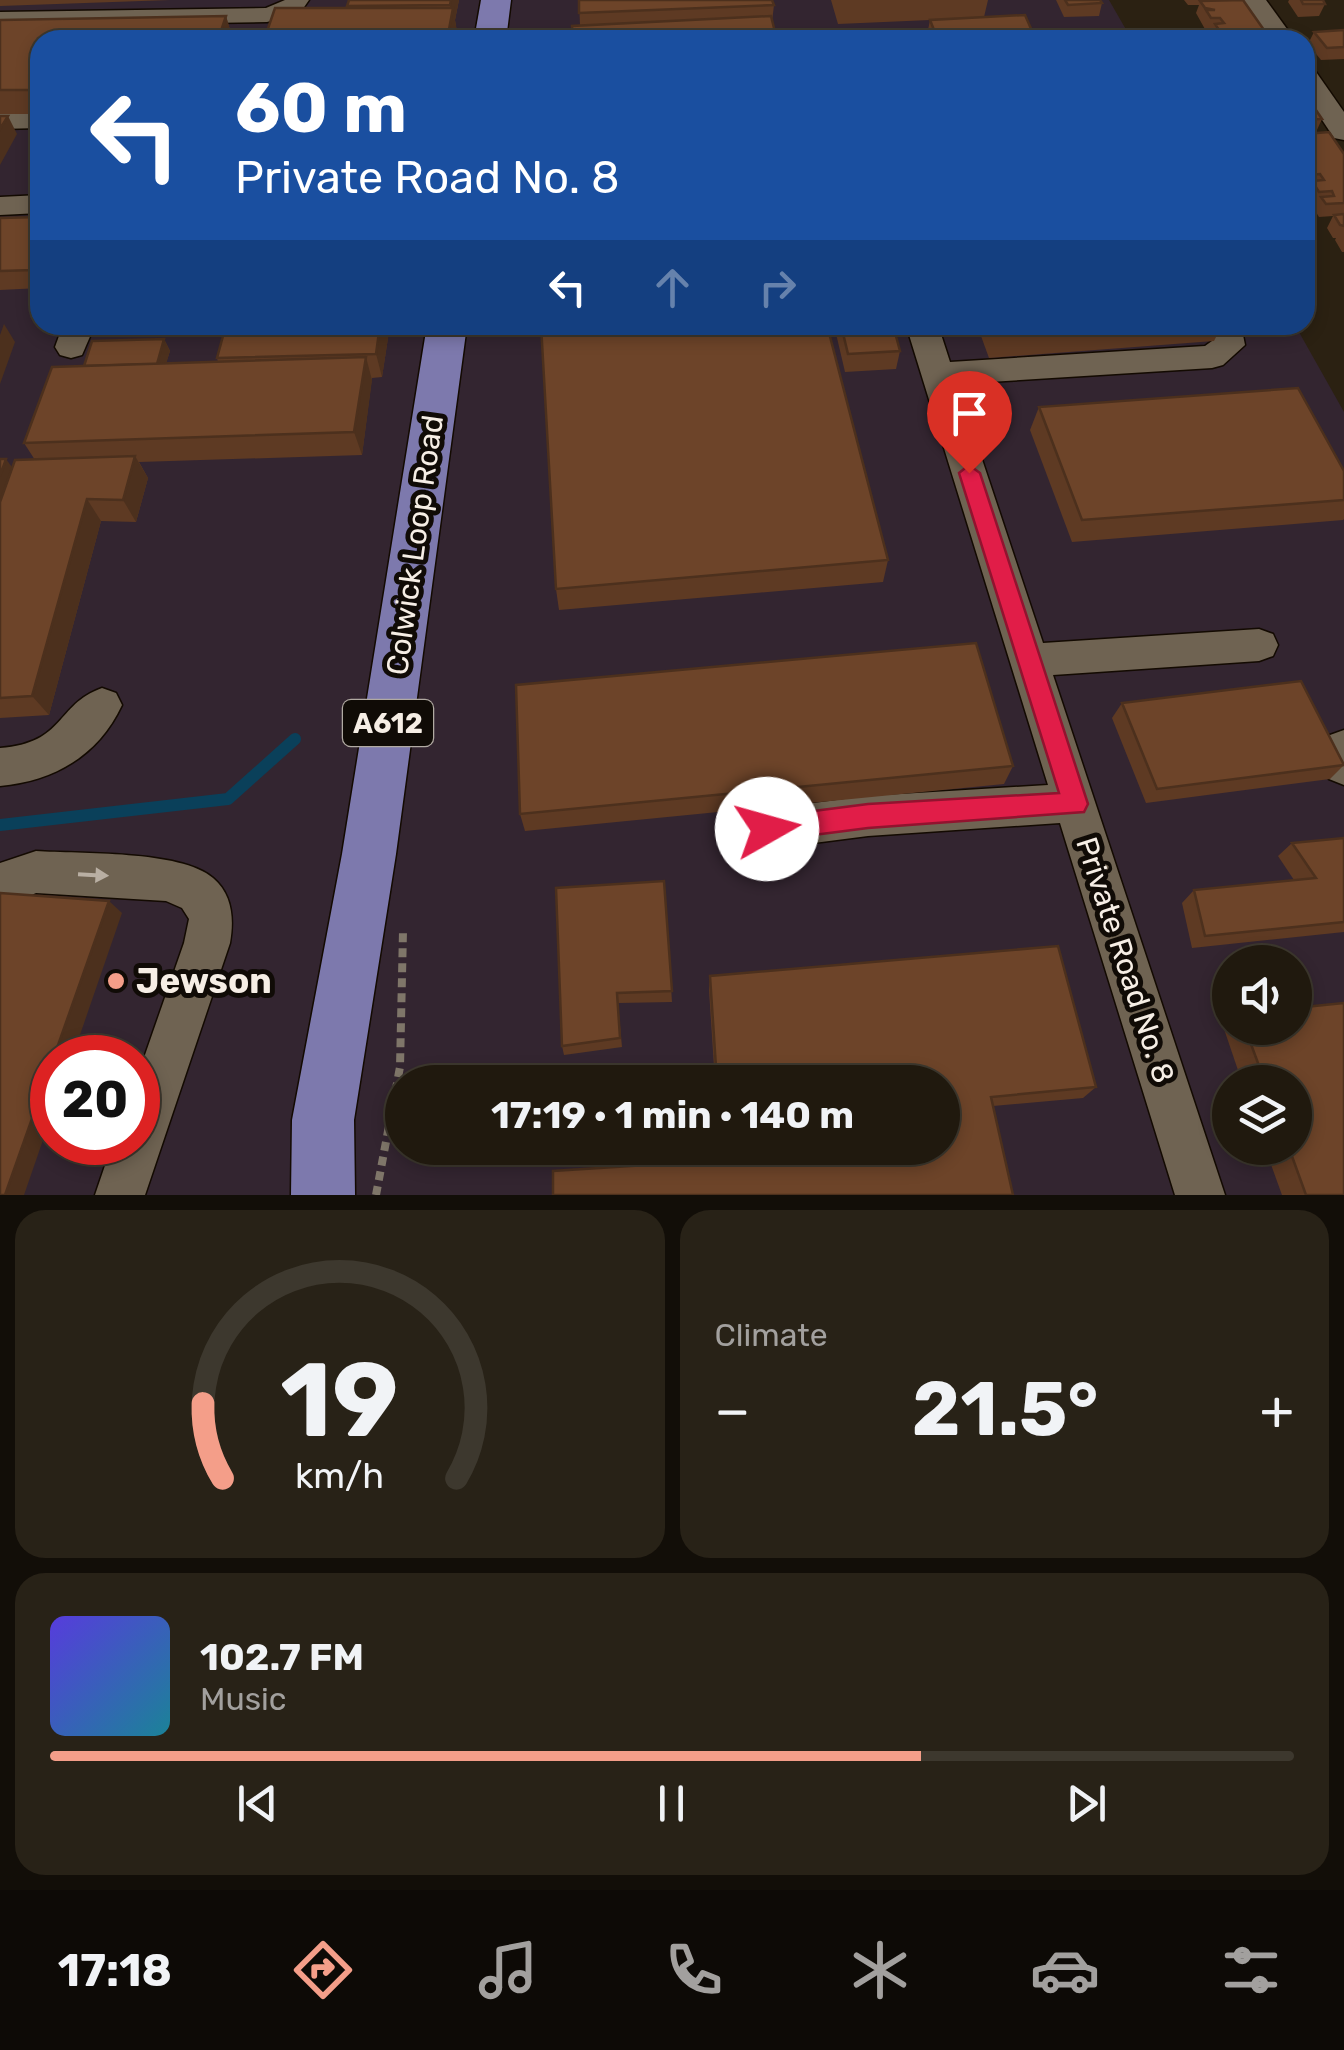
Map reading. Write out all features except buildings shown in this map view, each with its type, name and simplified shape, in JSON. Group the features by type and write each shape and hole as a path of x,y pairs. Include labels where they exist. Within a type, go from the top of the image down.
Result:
{"main road":[{"path":"492,30 496,0"},
{"name":"Colwick Loop Road","path":"323,1195 323,1120 369,854 446,335"},
{"name":"Colwick Loop Road","path":"293,1195 323,1120"}],"street":[{"path":"0,19 268,15 291,8 297,0"},
{"path":"1254,0 1275,30"},
{"path":"263,30 268,15"},
{"path":"1315,89 1344,132"},
{"path":"0,121 30,120"},
{"path":"0,206 30,204"},
{"name":"Private Road No. 8","path":"925,335 1200,1195"},
{"path":"938,374 1212,357 1230,344 1228,335"},
{"path":"1029,660 1259,645"},
{"path":"0,767 35,764 47,757 102,705"},
{"path":"1344,748 1339,755 1344,766"},
{"path":"767,829 868,816 1075,804"},
{"path":"0,888 18,876 36,872 168,880 198,893 212,916 207,944 120,1195"}],"shaded area":[{"path":"0,0 1109,0 1126,30 30,30 30,335 1301,335 1344,412 1344,1195 0,1195"}],"waterway":[{"path":"0,825 228,799 295,739"}],"place":[{"name":"Jewson","path":"116,981"}],"route":[{"path":"767,829 868,816 1075,804 969,473"}]}
